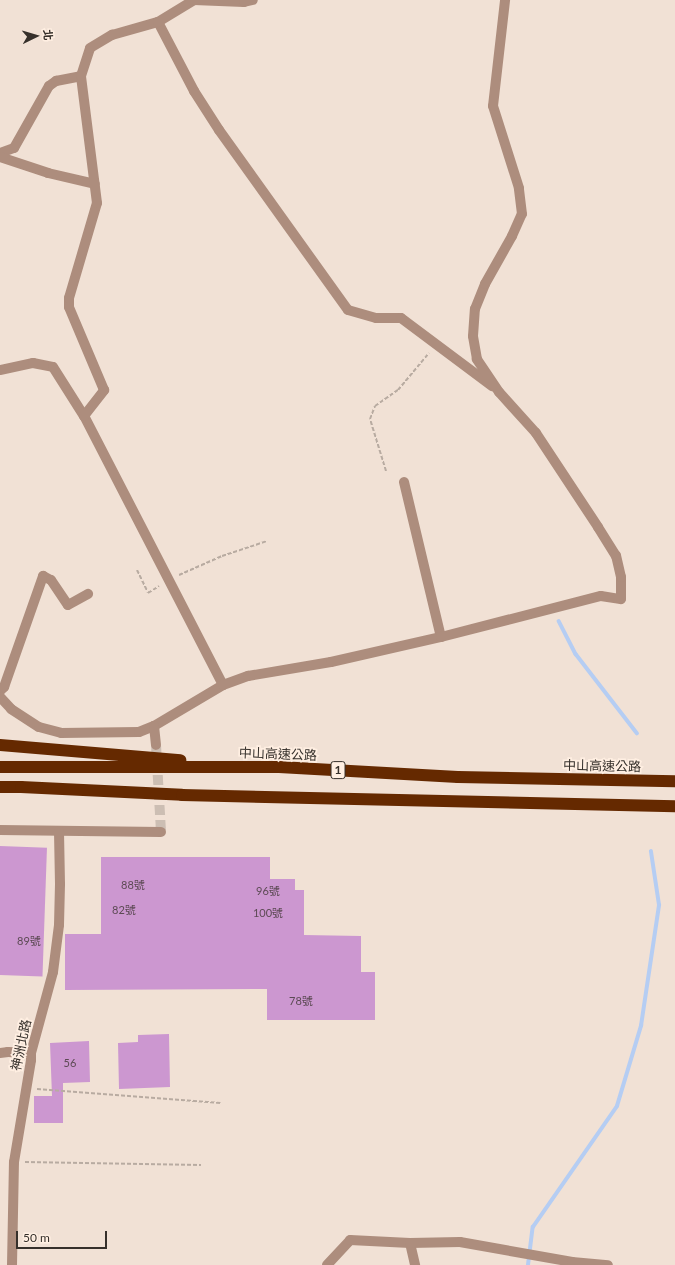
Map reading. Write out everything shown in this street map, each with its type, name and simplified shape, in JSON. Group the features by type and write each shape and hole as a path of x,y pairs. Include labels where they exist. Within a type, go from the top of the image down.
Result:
{"highway":[{"path":"0,745 279,767"},
{"name":"中山高速公路","path":"0,767 279,767 458,777 675,781"},
{"name":"1","path":"0,788 21,787 182,795 675,806"}],"street":[{"path":"84,416 104,390 69,307 68,298 97,203 81,76 90,48 112,36 158,22 194,0 244,2 253,0"},
{"path":"0,697 11,709 39,727 61,733 139,732 154,726 223,685 248,676 318,664 441,637 601,596 621,599 621,577 616,556 536,433 499,392 477,360 473,336 474,309 485,284 512,236 522,214 519,188 493,106 505,0"},
{"path":"158,22 194,91 219,130 348,310 376,318 401,318 499,392"},
{"path":"0,153 14,148 49,86 56,81 81,76"},
{"path":"0,157 48,173 95,184"},
{"path":"0,370 33,363 53,367 84,416 223,685"},
{"path":"404,482 441,637"},
{"path":"0,691 4,687 43,576 51,580 68,605 88,594"},
{"path":"154,726 156,745"},
{"path":"0,830 161,832"},
{"name":"神洲北路","path":"12,1265 14,1162 31,1053 53,972 58,933 60,884 59,831"},
{"path":"0,1053 31,1053"},
{"path":"327,1265 350,1240 410,1243 460,1242 572,1262 608,1265"},
{"path":"410,1243 415,1265"}],"path":[{"path":"386,471 370,419 375,406 398,390 436,345"},
{"path":"137,570 148,593 168,580 222,556 267,541"},
{"path":"25,1089 220,1103"},
{"path":"14,1162 201,1165"}],"building":[{"path":"0,846 47,848 42,977 0,975"},
{"path":"101,857 270,857 270,879 295,879 295,890 304,890 304,935 361,936 361,972 375,972 375,1020 267,1020 267,989 65,990 65,934 101,934"},
{"path":"169,1034 170,1087 119,1089 118,1043 138,1042 138,1035"},
{"path":"89,1041 90,1082 63,1083 63,1123 34,1123 34,1096 52,1096 50,1043"}],"waterway":[{"path":"559,621 576,654 637,733"},
{"path":"528,1265 533,1227 617,1106 641,1026 659,905 651,852"}],"tunnel":[{"path":"156,745 161,832"}]}
